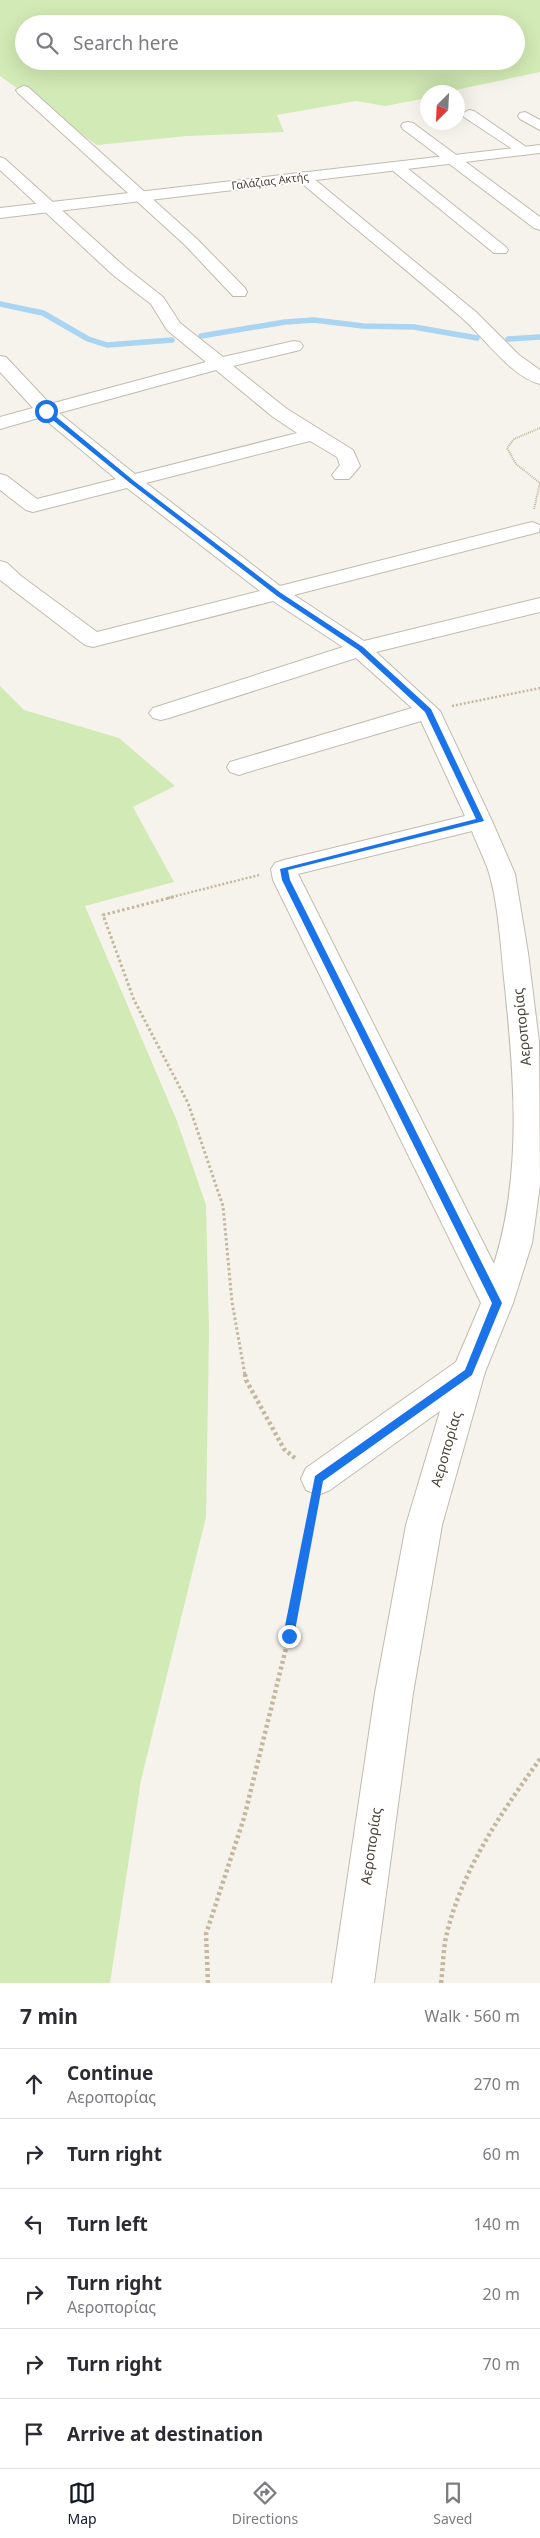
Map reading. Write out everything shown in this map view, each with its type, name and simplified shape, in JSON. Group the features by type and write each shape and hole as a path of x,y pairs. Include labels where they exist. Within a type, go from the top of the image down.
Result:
{"street":[{"path":"23,90 191,242 239,292"},
{"path":"469,114 533,150"},
{"path":"525,116 540,126"},
{"path":"408,126 452,161 540,224"},
{"name":"Γαλάζιας Ακτής","path":"0,213 533,150"},
{"path":"0,162 119,272 157,301 173,326 217,364 280,413 312,435 346,454 350,466 342,475"},
{"path":"397,167 500,250"},
{"path":"303,177 470,316 514,359 540,379"},
{"path":"0,423 217,364 294,346"},
{"name":"Αεροπορίας","path":"0,361 46,411 132,482 279,595 360,649 428,711 480,821 502,874 515,953 525,1042 530,1119 524,1195 516,1243 497,1303 468,1372 424,1525 392,1702 353,1983"},
{"path":"0,480 33,506 312,435"},
{"path":"0,568 13,581 93,640 279,595 532,528"},
{"path":"160,713 360,649 540,605"},
{"path":"240,767 428,711"},
{"path":"480,821 284,869 286,880 497,1303"},
{"path":"318,1479 468,1372"}],"path":[{"path":"540,428 514,439 507,448 510,460 540,483"},
{"path":"428,711 540,688"},
{"path":"208,1983 206,1934 247,1808 289,1636 318,1479 284,1449 246,1380 232,1302 223,1206 188,1104 134,1000 103,915 284,869"},
{"path":"441,1983 447,1934 469,1872 505,1807 540,1759"}],"green space":[{"path":"0,0 540,0 540,72 465,88 465,85 420,85 420,99 385,106 356,101 277,115 284,132 187,136 97,145 0,76"},
{"path":"0,686 24,710 119,738 175,786 133,807 174,882 85,906 177,1121 206,1205 209,1331 206,1517 141,1780 110,1983 0,1983"}],"waterway":[{"path":"0,304 43,313 88,339 107,345 172,340"},
{"path":"201,336 285,322 314,320 363,326 414,327 477,338"},
{"path":"508,339 540,337"}],"route":[{"path":"46,411 132,482 204,535 279,595 360,649 428,711 480,821 284,869 286,880 497,1303 468,1372 318,1479 289,1636"}]}
